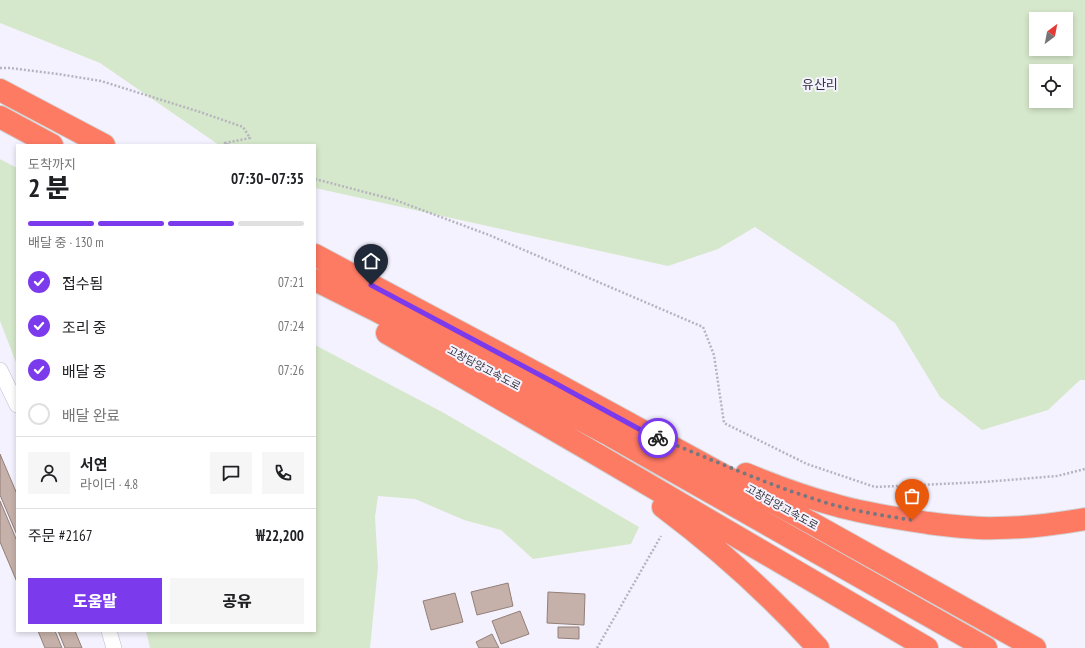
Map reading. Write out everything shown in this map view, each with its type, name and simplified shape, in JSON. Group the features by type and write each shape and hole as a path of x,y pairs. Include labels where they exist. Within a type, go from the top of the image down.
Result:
{"highway":[{"path":"0,90 100,143"},
{"path":"0,117 50,144"},
{"name":"고창담양고속도로","path":"316,256 553,382 822,529 1035,648"},
{"name":"고창담양고속도로","path":"316,280 379,312 606,433 986,648"},
{"path":"316,293 584,447 926,648"},
{"path":"650,435 801,495 836,506 873,514 948,525 997,528 1026,527 1085,519"},
{"path":"584,447 697,533 749,578 800,628 818,648"}],"street":[{"path":"0,370 16,403"},
{"path":"109,632 114,648"}],"path":[{"path":"0,68 52,73 101,81 243,127 250,138 225,143 227,144"},
{"path":"316,179 395,200 467,227 703,327 714,355 724,423 807,464 876,487 984,482 1057,476 1085,469"},
{"path":"597,648 661,536"}],"green space":[{"path":"0,0 1085,0 1085,380 1080,380 1048,410 982,430 940,397 895,323 755,227 718,249 668,266 316,188 316,144 218,144 100,63 0,23"},
{"path":"0,159 16,167 16,362 0,321"},
{"path":"316,346 444,413 639,527 631,544 533,559 501,530 464,520 415,499 378,496 375,517 378,567 370,648 150,648 146,632 316,632"}],"building":[{"path":"0,454 16,492 16,533 0,495"},
{"path":"0,501 16,539 16,580 0,542"},
{"path":"508,583 513,606 477,615 471,592"},
{"path":"548,592 585,594 584,625 547,623"},
{"path":"455,593 463,622 431,630 423,601"},
{"path":"520,611 529,634 501,644 492,621"},
{"path":"558,627 579,627 579,639 558,638"},
{"path":"38,632 55,632 62,648 45,648"},
{"path":"58,632 75,632 82,648 65,648"},
{"path":"492,634 499,648 479,648 476,642"}],"way so far":[{"path":"658,438 801,495 836,506 912,520"}],"district":[{"name":"유산리","path":"820,84"}],"route":[{"path":"371,285 658,438"}]}
